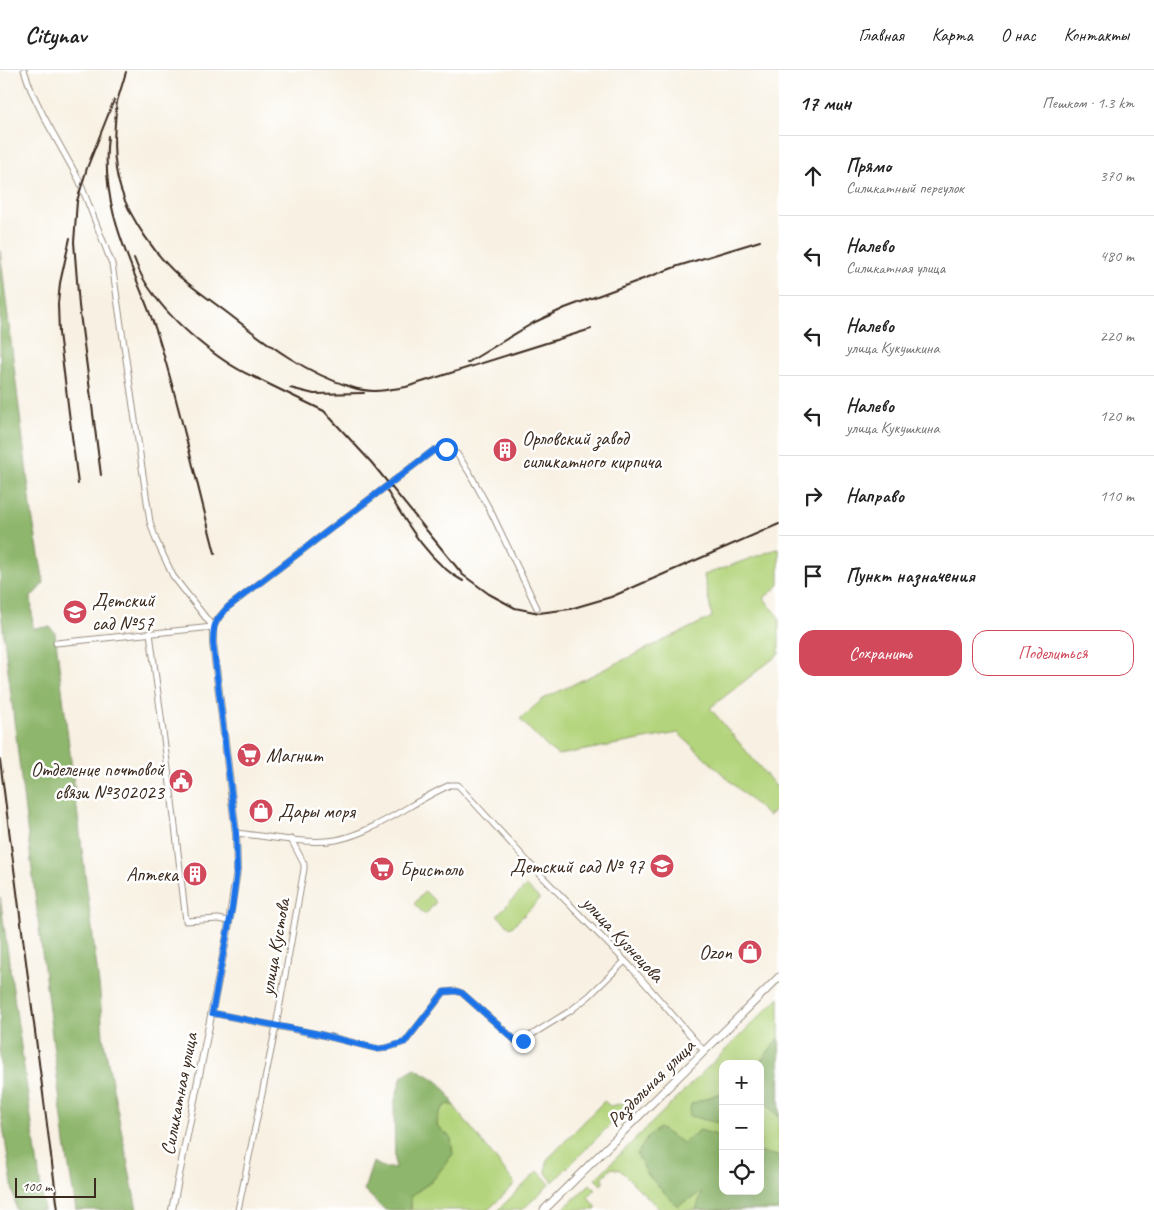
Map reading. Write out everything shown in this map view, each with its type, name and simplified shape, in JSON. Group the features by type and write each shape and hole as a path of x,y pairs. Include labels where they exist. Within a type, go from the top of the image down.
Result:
{"main road":[{"name":"Раздольная улица","path":"544,1210 779,977"}],"street":[{"path":"24,70 44,118 79,180 112,264 148,513 153,531 173,576 213,627"},
{"path":"213,627 228,607 434,450 446,449 457,454 492,514 537,608"},
{"path":"56,643 213,627"},
{"name":"Силикатная улица","path":"172,1210 212,1013 237,870 236,833 224,746 213,627"},
{"path":"150,633 172,792 186,921 218,919 229,921"},
{"name":"улица Кузнецова","path":"291,839 319,841 353,836 447,786 455,784 461,787 530,864 625,961 704,1052"},
{"path":"236,833 291,839"},
{"name":"улица Кустова","path":"238,1210 276,1026 304,869 304,864 291,839"},
{"path":"212,1013 378,1049 405,1042 444,992 456,991 462,993 516,1041 523,1041 570,1011 589,996 625,961"}],"green space":[{"path":"0,251 32,515 44,583 31,597 33,628 50,627 55,633 100,993 103,1037 137,1210 76,1210 65,1143 0,604"},
{"path":"779,548 779,585 764,598 779,618 779,654 710,708 779,790 779,807 768,816 678,733 558,755 546,746 520,719 543,699 712,617 704,575"},
{"path":"526,886 540,899 511,928 497,915"},
{"path":"425,891 436,902 425,915 414,904"},
{"path":"0,897 44,1210 16,1210 0,1107"},
{"path":"779,997 779,1210 660,1210 620,1170 612,1168 602,1178 604,1181 601,1185 595,1179"},
{"path":"779,1038 779,1117 764,1101 764,1060 761,1060"},
{"path":"415,1068 439,1083 451,1099 454,1106 448,1104 443,1108 438,1116 437,1126 451,1138 453,1154 433,1180 411,1196 411,1210 385,1210 364,1190 373,1162 385,1168 395,1168 394,1103 402,1076"},
{"path":"719,1094 719,1123 689,1116 691,1104"},
{"path":"604,1101 610,1106 634,1101 553,1182 546,1173 547,1160"},
{"path":"448,1104 454,1106 515,1184 488,1210 411,1210 411,1196 433,1180 451,1138 437,1126 440,1113"},
{"path":"659,1128 683,1143 700,1130 719,1136 719,1195 764,1195 764,1153 779,1156 779,1210 696,1210 702,1192 677,1206 647,1174 637,1154 648,1137"},
{"path":"538,1171 550,1184 522,1210 498,1210"},
{"path":"590,1184 595,1189 588,1197 597,1208 595,1210 562,1210"}],"railway":[{"path":"116,105 126,72"},
{"path":"101,475 79,306 74,242 77,201 87,168 114,100"},
{"path":"117,100 114,145 118,179 125,201 145,237 162,259 180,277 261,339 289,358 319,374 358,389 379,391 406,387 591,329"},
{"path":"108,136 107,164 109,190 114,215 121,239 158,336 181,417 215,553"},
{"path":"70,238 60,283 58,304 59,333 78,484"},
{"path":"467,363 533,323 565,308 678,266 760,241"},
{"path":"134,258 149,288 161,304 186,330 215,354 245,373 259,379"},
{"path":"252,376 324,411 371,462 463,575 489,594 515,608 539,613 570,609 611,597 779,524"},
{"path":"290,388 314,394 364,393"},
{"path":"387,491 429,553 451,574 463,581"},
{"path":"0,760 58,1210"}],"place":[{"name":"Орловский завод силикатного кирпича","path":"505,450"},
{"name":"Детский сад №57","path":"75,612"},
{"name":"Магнит","path":"249,755"},
{"name":"Отделение почтовой связи №302023","path":"181,781"},
{"name":"Дары моря","path":"261,811"},
{"name":"Детский сад № 97","path":"662,866"},
{"name":"Бристоль","path":"382,869"},
{"name":"Аптека","path":"195,874"},
{"name":"Ozon","path":"750,952"}],"route":[{"path":"446,449 434,450 228,607 213,627 224,746 236,833 237,870 232,908 212,1013 314,1033 378,1049 396,1046 405,1042 444,992 456,991 462,993 516,1041 523,1041"}]}
